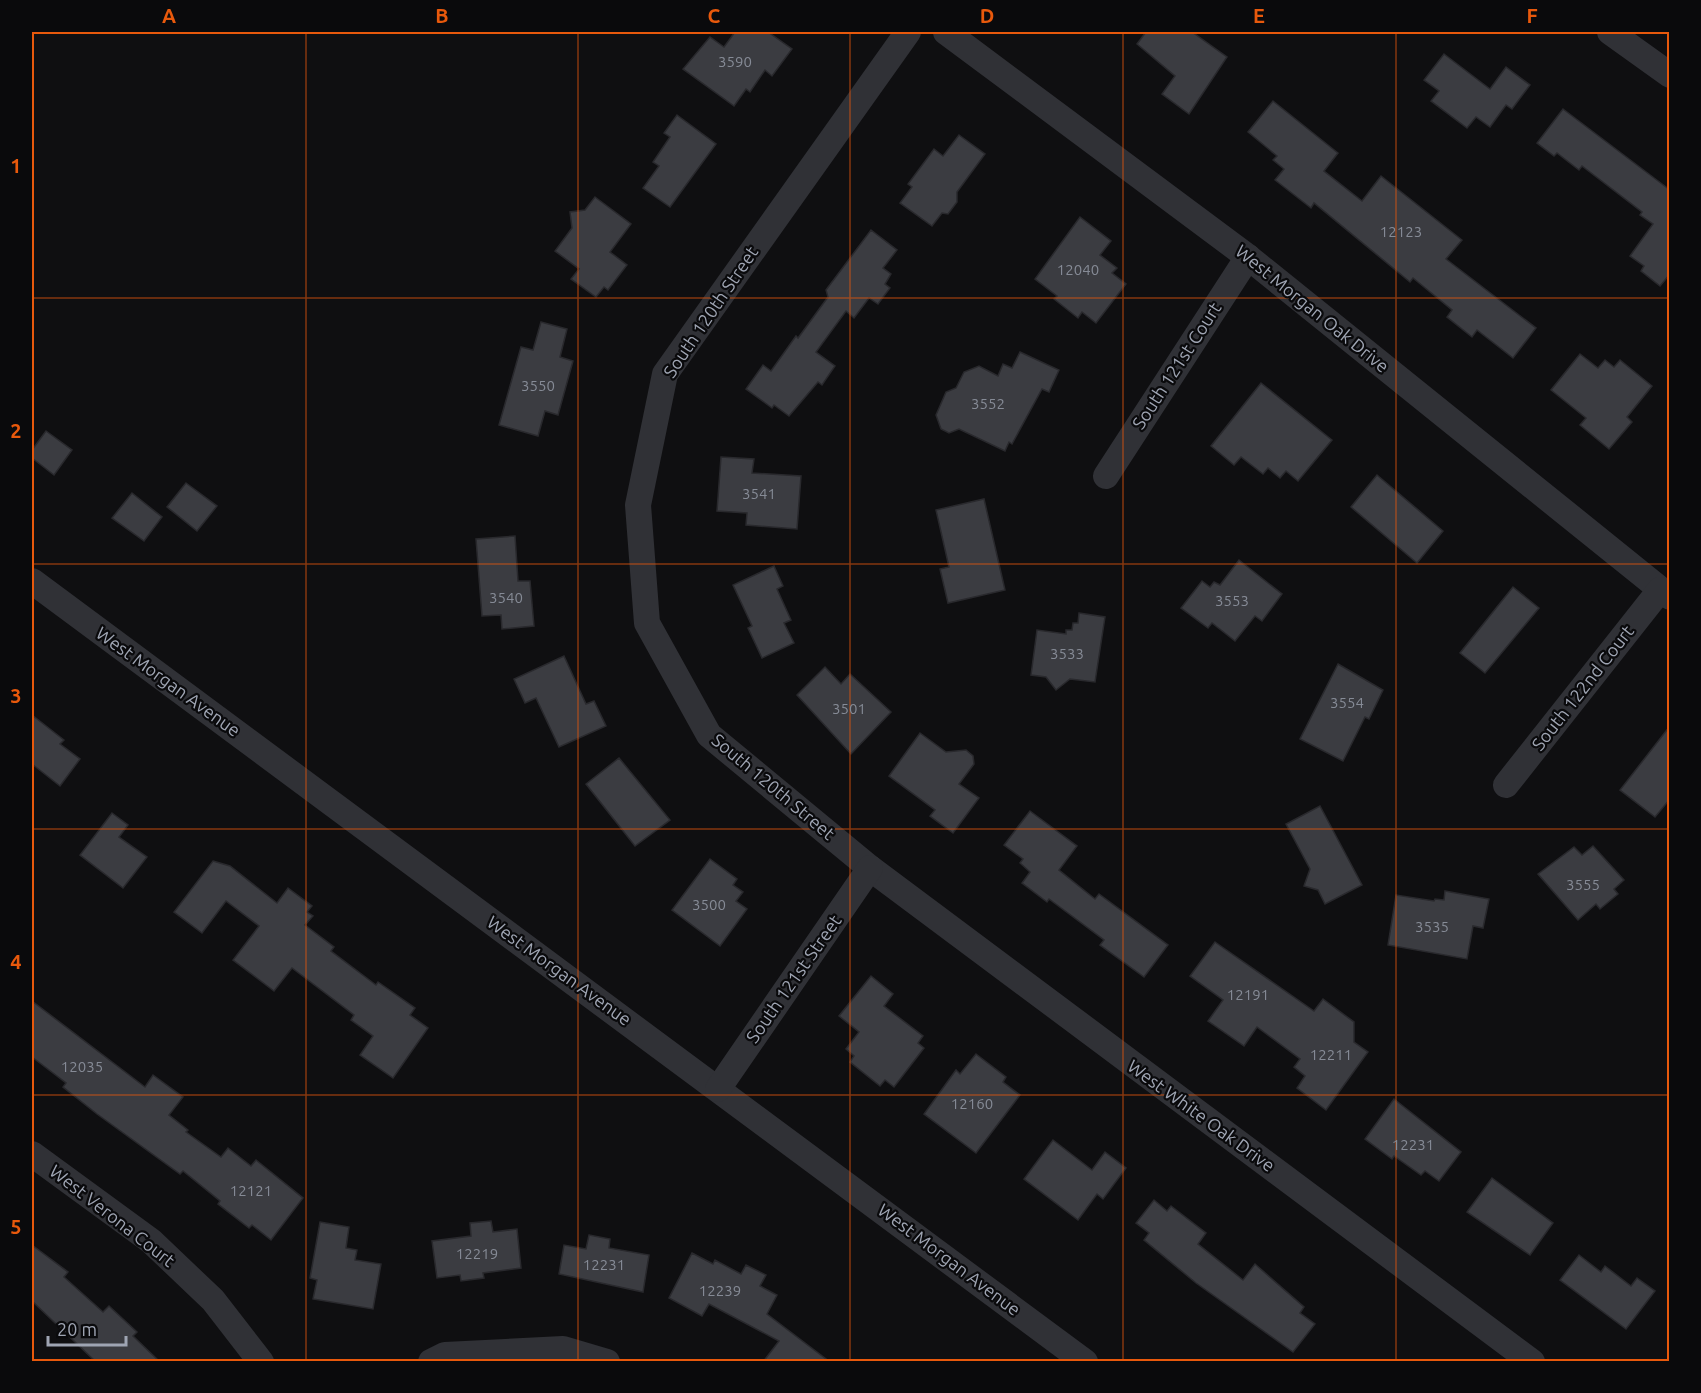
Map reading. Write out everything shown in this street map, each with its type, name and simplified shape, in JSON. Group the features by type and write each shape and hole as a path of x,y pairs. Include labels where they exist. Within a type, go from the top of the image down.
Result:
{"street":[{"name":"South 120th Street","path":"870,868 709,735 647,623 638,505 664,374 908,32"},
{"name":"West Morgan Oak Drive","path":"946,32 1248,256 1665,594"},
{"path":"1610,32 1670,75"},
{"name":"South 121st Court","path":"1106,476 1248,256"},
{"name":"West Morgan Avenue","path":"32,581 1085,1362"},
{"name":"South 122nd Court","path":"1506,785 1665,594"},
{"name":"South 121st Street","path":"718,1089 870,868"},
{"name":"West White Oak Drive","path":"870,868 1532,1362"},
{"name":"West Verona Court","path":"32,1154 151,1241 213,1300 261,1362"},
{"path":"431,1362 445,1355 563,1349 607,1362"}],"building":[{"path":"735,32 768,32 792,49 772,76 765,70 750,92 746,89 734,106 683,69 710,37 724,47"},
{"path":"1146,32 1192,32 1227,57 1189,114 1162,94 1175,76 1137,44"},
{"path":"1444,54 1490,89 1506,67 1530,85 1512,109 1506,105 1490,127 1476,117 1467,128 1431,101 1439,91 1424,80"},
{"path":"1273,101 1338,153 1324,171 1362,201 1381,176 1462,240 1446,259 1536,328 1513,358 1477,330 1472,337 1447,317 1452,310 1413,278 1410,282 1314,203 1311,208 1275,180 1284,169 1273,160 1277,156 1248,132"},
{"path":"1563,109 1670,190 1670,274 1660,286 1641,271 1644,266 1630,256 1653,224 1640,215 1642,212 1582,166 1579,170 1557,153 1554,156 1537,143"},
{"path":"677,115 716,144 670,207 643,188 659,166 653,162 670,137 664,133"},
{"path":"959,135 985,154 957,192 957,202 948,214 942,213 932,226 900,203 912,187 908,184 934,149 943,156"},
{"path":"595,197 631,224 610,252 627,265 608,290 604,287 596,297 571,279 579,269 555,251 572,228 570,212 585,210"},
{"path":"1080,217 1111,241 1100,255 1117,268 1112,273 1126,284 1096,323 1082,312 1078,318 1054,299 1057,296 1035,279"},
{"path":"871,230 897,250 883,268 891,274 885,284 890,288 878,304 869,298 854,318 846,311 816,352 835,366 822,385 818,382 789,416 774,405 772,408 746,389 763,365 771,371 796,336 798,338 828,297 826,290"},
{"path":"541,322 567,329 560,357 573,361 558,415 545,411 538,436 499,425 521,347 533,350"},
{"path":"1020,352 1059,370 1049,392 1042,389 1012,444 1009,442 1005,451 959,429 949,433 941,429 936,415 946,392 956,388 964,372 979,366 998,376 1003,364 1012,368"},
{"path":"1580,354 1598,368 1605,360 1614,367 1620,360 1652,386 1627,417 1632,422 1609,449 1580,425 1586,418 1551,390"},
{"path":"1261,383 1332,440 1298,481 1286,471 1280,478 1268,468 1263,474 1241,457 1234,465 1211,446"},
{"path":"46,431 72,450 54,475 32,458 32,450"},
{"path":"721,457 754,459 752,473 801,476 797,529 746,525 747,513 717,511"},
{"path":"1377,475 1443,531 1417,563 1351,507"},
{"path":"186,483 217,506 197,531 167,507"},
{"path":"132,493 162,517 144,541 112,518"},
{"path":"984,499 1005,590 948,603 940,569 949,567 936,510"},
{"path":"515,536 518,581 530,581 534,626 502,629 501,615 482,616 476,539"},
{"path":"1239,560 1282,594 1262,621 1255,616 1235,641 1212,623 1208,628 1181,608 1202,581 1210,587 1214,582 1220,585"},
{"path":"774,566 783,586 777,589 791,620 784,623 794,643 762,658 748,628 752,626 733,585"},
{"path":"1513,587 1539,608 1485,673 1460,653"},
{"path":"1079,613 1105,617 1095,682 1070,679 1056,690 1046,677 1031,675 1037,630 1066,634 1066,630 1072,630 1073,623 1078,623"},
{"path":"564,656 586,704 594,701 606,726 559,747 536,698 525,703 514,679"},
{"path":"1338,664 1383,690 1369,719 1365,717 1343,761 1300,739"},
{"path":"825,667 841,684 850,674 891,712 851,754 797,695"},
{"path":"32,715 64,740 60,744 80,759 60,786 32,764"},
{"path":"1670,726 1670,799 1655,817 1620,790"},
{"path":"920,733 946,752 966,750 973,756 974,764 959,784 979,798 953,833 930,816 935,810 889,776"},
{"path":"619,758 670,820 635,846 586,784"},
{"path":"1320,806 1362,885 1325,904 1318,890 1304,886 1310,869 1286,824"},
{"path":"1030,811 1077,846 1059,870 1095,899 1099,894 1168,945 1144,977 1100,945 1104,940 1049,899 1047,902 1022,883 1030,872 1020,863 1023,859 1004,845"},
{"path":"112,813 128,825 119,837 147,857 123,888 80,855"},
{"path":"1593,846 1624,880 1614,889 1618,894 1600,909 1596,904 1578,920 1538,874 1574,847 1582,855"},
{"path":"710,859 737,879 733,885 743,892 736,901 747,909 720,946 672,910"},
{"path":"213,861 230,866 277,903 288,888 312,906 307,912 313,916 305,925 334,947 331,951 376,985 378,982 415,1008 410,1015 428,1028 393,1078 360,1055 373,1036 351,1020 354,1015 292,968 274,991 233,960 259,926 226,901 202,933 174,912"},
{"path":"1445,891 1489,899 1483,928 1473,926 1467,959 1388,945 1396,895 1434,901 1435,899 1444,900"},
{"path":"1215,942 1314,1011 1323,999 1354,1022 1354,1042 1368,1052 1326,1110 1297,1088 1305,1076 1294,1067 1300,1059 1257,1027 1244,1046 1208,1021 1223,1000 1190,976"},
{"path":"871,976 893,994 884,1006 923,1036 918,1043 924,1048 894,1087 885,1080 880,1086 850,1062 854,1056 846,1049 859,1032 839,1016"},
{"path":"32,1001 145,1087 153,1075 183,1097 169,1115 188,1130 186,1132 221,1157 228,1148 251,1166 256,1160 303,1198 271,1240 252,1225 249,1228 218,1204 220,1201 183,1171 180,1174 97,1114 63,1087 66,1083 32,1057"},
{"path":"976,1054 1006,1077 1003,1082 1020,1095 976,1153 924,1114 956,1070 960,1074"},
{"path":"1394,1099 1461,1152 1439,1181 1425,1171 1421,1175 1394,1156 1392,1159 1365,1139"},
{"path":"1053,1140 1092,1170 1105,1152 1126,1168 1103,1199 1097,1194 1078,1220 1024,1179"},
{"path":"1492,1178 1553,1223 1530,1255 1467,1212"},
{"path":"1154,1200 1167,1211 1171,1206 1206,1233 1198,1244 1243,1280 1255,1264 1304,1307 1300,1313 1315,1324 1293,1352 1196,1283 1144,1240 1149,1233 1136,1223"},
{"path":"491,1221 493,1232 517,1229 521,1268 483,1273 484,1278 461,1281 460,1275 437,1278 432,1241 471,1236 470,1223"},
{"path":"320,1222 349,1227 346,1248 357,1250 355,1260 381,1264 373,1309 313,1299 317,1280 310,1278"},
{"path":"589,1235 610,1239 609,1248 649,1255 643,1292 559,1274 564,1245 586,1249"},
{"path":"32,1245 68,1272 64,1277 103,1312 109,1306 137,1332 133,1336 160,1362 96,1362 32,1301"},
{"path":"692,1253 713,1264 715,1260 741,1274 746,1265 766,1275 760,1286 777,1295 767,1314 830,1362 763,1362 779,1341 709,1304 702,1316 669,1298"},
{"path":"1579,1255 1601,1272 1605,1266 1631,1286 1637,1278 1655,1291 1626,1329 1560,1280"}]}
